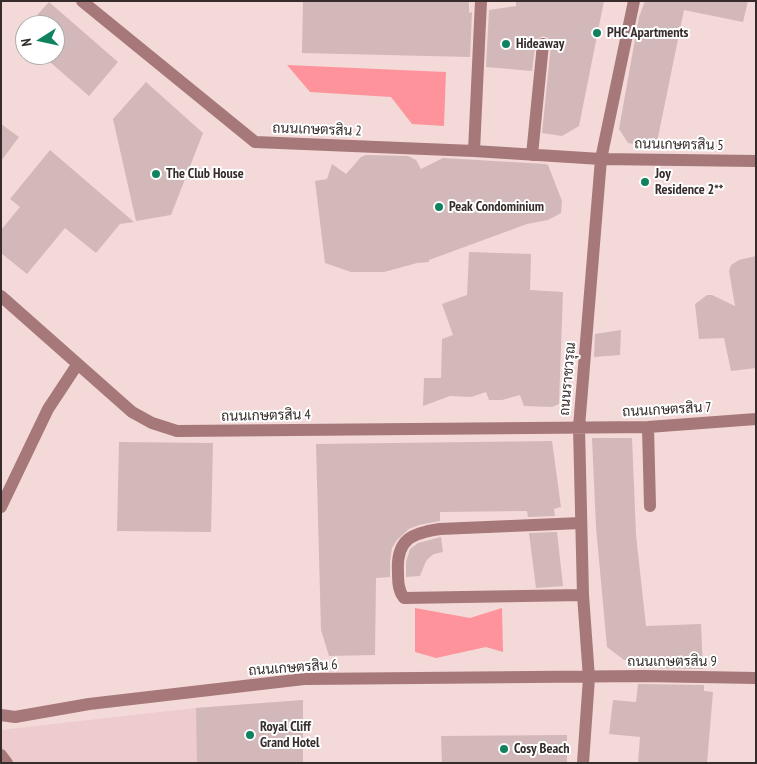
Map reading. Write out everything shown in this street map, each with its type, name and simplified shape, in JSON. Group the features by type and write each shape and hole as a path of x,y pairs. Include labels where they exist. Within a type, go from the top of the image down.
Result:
{"street":[{"name":"ถนนเกษตรสิน 2","path":"82,1 254,142 474,151 601,159"},
{"path":"474,151 480,1"},
{"name":"ถนนราชวรุณ","path":"583,763 589,678 583,595 580,428 601,159 634,1"},
{"path":"532,155 543,44"},
{"name":"ถนนเกษตรสิน 5","path":"601,159 756,161"},
{"name":"ถนนเกษตรสิน 4","path":"1,296 132,412 152,423 177,432 580,428"},
{"path":"1,507 48,409 77,365"},
{"name":"ถนนเกษตรสิน 7","path":"580,428 648,427 756,419"},
{"path":"648,427 650,506"},
{"path":"581,523 440,528 421,532 411,537 402,546 397,559 398,584 404,598 583,595"},
{"name":"ถนนเกษตรสิน 9","path":"589,678 644,676 756,678"},
{"name":"ถนนเกษตรสิน 6","path":"1,715 16,717 89,704 304,679 589,678"}],"shaded area":[{"path":"287,65 446,72 444,126 412,124 391,97 310,92"},
{"path":"415,608 470,618 502,608 503,652 486,647 436,658 415,652"},
{"path":"303,700 303,763 1,763 1,730 195,708"}],"building":[{"path":"303,1 469,1 469,13 472,12 470,57 302,53"},
{"path":"516,1 604,1 579,126 562,136 542,133 551,45 548,38 543,36 536,40 532,71 486,67 489,10 516,6"},
{"path":"645,1 748,1 743,22 684,10 656,147 628,143 619,129 639,17"},
{"path":"49,2 64,15 37,15"},
{"path":"65,16 118,62 89,96 53,65 65,65"},
{"name":"The Club House","path":"146,82 203,133 171,215 136,221 113,119"},
{"path":"1,124 19,137 1,161"},
{"path":"50,150 134,222 120,224 96,253 65,228 27,274 1,253 1,230 20,207 10,199"},
{"name":"Peak Condominium","path":"366,155 408,156 416,160 421,169 443,158 545,164 548,165 562,201 561,213 548,220 527,224 429,260 429,262 417,263 384,272 351,272 325,263 315,181 327,179 332,164 346,174 361,157"},
{"path":"469,252 531,254 530,290 563,292 559,404 552,407 524,406 520,395 502,400 489,400 486,392 471,397 450,396 423,406 424,378 441,378 442,339 453,335 442,304 467,295"},
{"path":"756,256 756,368 731,371 724,338 699,339 695,304 707,295 712,295 735,306 729,271 731,265 739,260"},
{"path":"621,330 620,355 594,357 595,334"},
{"path":"592,438 632,438 636,535 646,626 701,624 703,669 640,668 641,658 624,660 607,647 596,527"},
{"path":"552,441 561,507 554,509 555,516 528,517 527,511 440,512 440,521 409,529 397,540 392,548 390,577 376,578 375,655 329,656 321,630 316,444"},
{"path":"119,442 213,443 211,532 117,531"},
{"path":"557,532 563,586 536,588 529,533"},
{"path":"441,537 443,552 434,554 426,561 420,576 406,577 406,562 410,549 418,543"},
{"path":"638,684 704,685 704,691 713,692 707,763 638,763 640,737 609,734 613,700 636,702"},
{"name":"Royal Cliff Grand Hotel","path":"303,700 303,763 197,763 196,708"},
{"name":"Cosy Beach","path":"567,735 567,763 442,763 441,736"}],"place":[{"name":"PHC Apartments","path":"597,33"},
{"name":"Hideaway","path":"506,44"},
{"name":"The Club House","path":"156,174"},
{"name":"Joy Residence 2**","path":"645,182"},
{"name":"Peak Condominium","path":"439,207"},
{"name":"Royal Cliff Grand Hotel","path":"250,735"},
{"name":"Cosy Beach","path":"504,749"}]}
